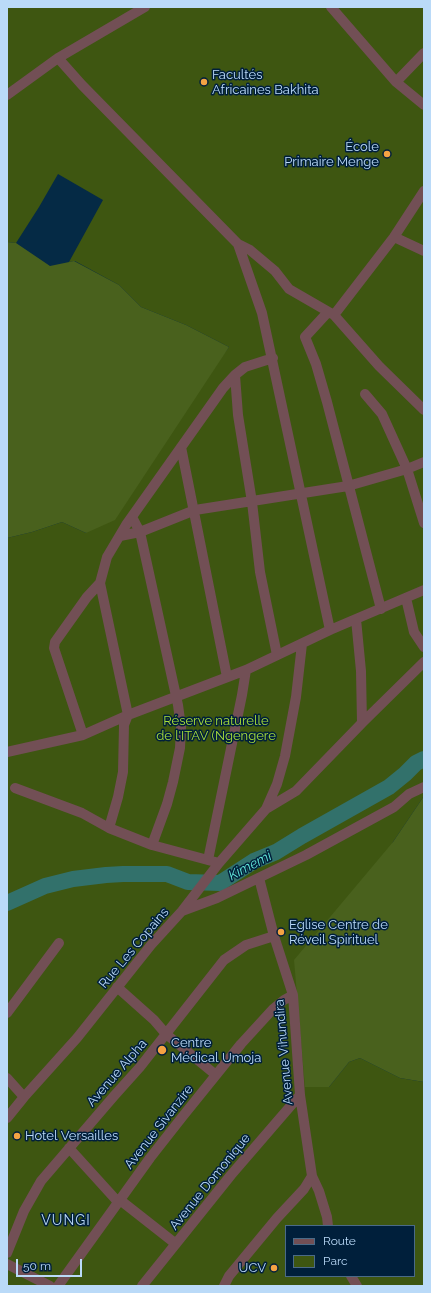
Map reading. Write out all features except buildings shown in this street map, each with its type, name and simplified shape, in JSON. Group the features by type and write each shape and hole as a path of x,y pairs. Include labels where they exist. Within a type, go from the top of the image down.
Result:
{"street":[{"path":"7,95 58,58 145,7"},
{"path":"331,7 396,82 424,105"},
{"path":"396,82 424,53"},
{"path":"58,58 88,91 238,244 250,250 275,271 289,289 331,314 379,366 424,410"},
{"path":"381,609 320,376 305,337 331,314 394,237 424,191"},
{"path":"394,237 424,251"},
{"path":"238,244 262,313 273,358 330,630"},
{"path":"109,828 118,797 123,772 124,725 128,715 100,583 107,556 132,516 223,388 235,375 245,368 273,358"},
{"path":"235,375 238,414 252,502 260,572 277,655"},
{"path":"365,394 382,414 407,469 424,523"},
{"path":"181,447 195,510 227,676"},
{"path":"120,536 140,532 195,510 348,486 407,469 424,462"},
{"path":"132,516 140,532 177,697 181,727 180,748 167,804 152,845"},
{"path":"83,735 54,648 54,642 86,597 100,583"},
{"path":"9,752 83,735 128,715 246,670 330,630 424,590"},
{"path":"406,598 414,632 424,647"},
{"path":"356,619 361,671 362,723"},
{"path":"182,911 219,863 266,809 277,784 285,756 296,697 302,644"},
{"path":"266,809 296,791 424,662"},
{"path":"208,860 246,670"},
{"name":"Rue Les Copains","path":"7,1118 77,1038 151,945 182,911 217,898 306,855 394,807 409,794 424,787"},
{"path":"14,788 82,813 109,828 152,845 219,863"},
{"name":"Avenue Vihundira","path":"259,878 274,936 293,995 300,1095 312,1176 319,1191 328,1225"},
{"name":"Avenue Alpha","path":"7,1253 24,1211 41,1181 140,1067 224,960 246,945 274,936"},
{"path":"7,1013 59,943"},
{"path":"117,987 154,1020 166,1034 216,1075"},
{"name":"Avenue Sivanzire","path":"58,1286 150,1158 216,1075 273,1009 293,995"},
{"path":"7,1078 24,1097"},
{"name":"Avenue Domonique","path":"142,1286 231,1175 300,1095"},
{"path":"69,1148 119,1201 176,1244"},
{"path":"224,1286 239,1265 304,1189 312,1176"},
{"path":"7,1264 50,1286"},
{"path":"352,1277 357,1286"}],"green space":[{"name":"Réserve naturelle de l'ITAV (Ngengere","path":"7,7 424,7 424,796 393,842 305,1086 329,1087 349,1062 360,1058 400,1078 424,1082 424,1286 7,1286 7,538 32,532 62,522 86,533 229,347 186,325 141,307 119,285 75,261 69,262 103,200 58,174 16,243 7,242"},
{"path":"7,242 16,243 50,266 74,261 119,285 141,307 186,325 229,347 115,520 86,533 62,522 32,532 7,538"},
{"path":"424,796 424,1082 400,1078 360,1058 349,1062 329,1087 305,1087 294,960 393,842"}],"waterway":[{"name":"Kimemi","path":"7,903 45,886 73,879 106,875 167,874 188,882 220,883 254,861 276,852 389,787 416,763 424,759"}],"place":[{"name":"Facultés Africaines Bakhita","path":"204,82"},
{"name":"École Primaire Menge","path":"387,154"},
{"name":"Eglise Centre de Réveil Spirituel","path":"281,932"},
{"name":"Centre Médical Umoja","path":"162,1050"},
{"name":"Hotel Versailles","path":"17,1136"},
{"name":"UCV","path":"274,1268"}],"district":[{"name":"VUNGI","path":"66,1221"}]}
